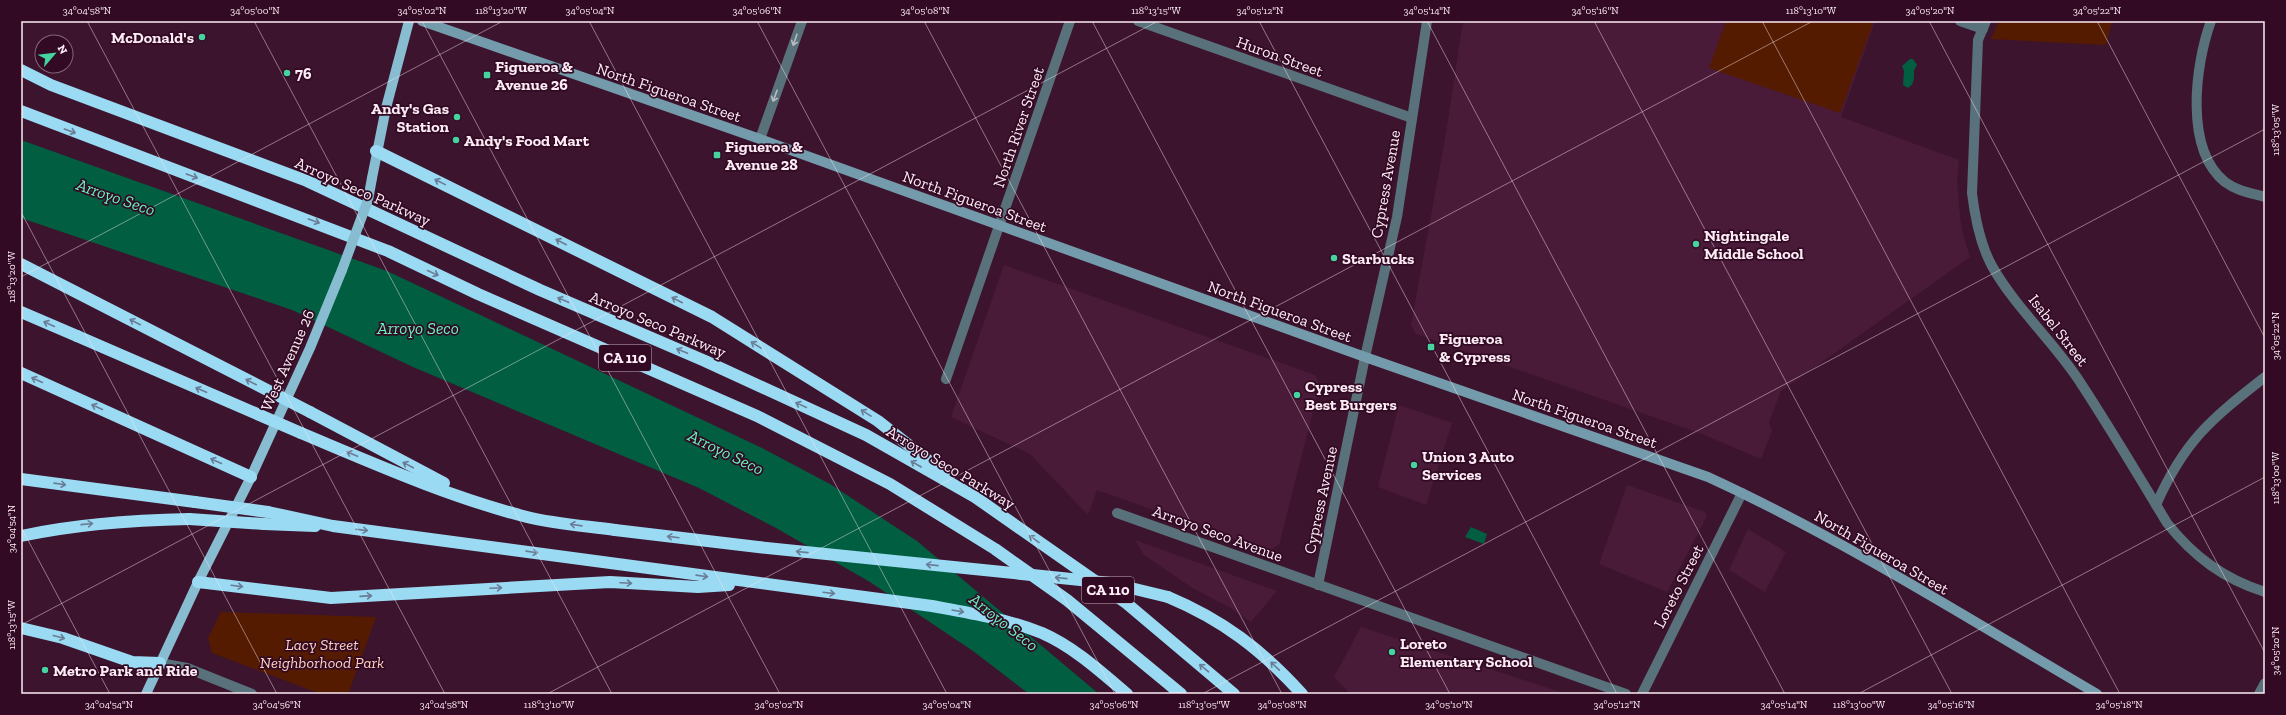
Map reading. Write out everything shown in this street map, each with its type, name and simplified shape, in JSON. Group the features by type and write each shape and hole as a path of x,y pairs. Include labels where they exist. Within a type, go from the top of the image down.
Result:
{"highway":[{"name":"Arroyo Seco Parkway","path":"21,70 51,85 307,181 540,290 705,361 866,435 975,497 1125,602 1234,694"},
{"name":"CA 110","path":"21,111 374,245 485,297 757,416 890,484 995,549 1067,600 1181,694"},
{"path":"21,116 52,124"},
{"path":"376,151 712,318 878,421 975,497"},
{"path":"21,264 310,412 480,503"},
{"path":"21,312 396,473 480,503 528,517 615,530 758,547 1110,583 1168,597 1198,609 1233,631 1259,650 1302,694"},
{"path":"21,373 251,477"},
{"path":"21,479 268,512 333,526 758,584 932,606 996,618 1043,634 1084,658 1127,694"},
{"path":"21,536 65,527 107,522 189,519 264,524 333,526"},
{"path":"198,582 331,598 610,582 698,587 758,584"},
{"path":"21,628 63,638 132,662 160,663"}],"main road":[{"name":"West Avenue 26","path":"146,694 198,582 251,477 310,348 363,214 368,200 376,151 409,21"},
{"name":"North Figueroa Street","path":"422,21 760,139 1365,357 1694,472 1742,493 1815,529 2097,694"}],"street":[{"path":"760,139 802,21"},
{"name":"North River Street","path":"946,379 1070,21"},
{"name":"Huron Street","path":"1138,21 1412,118"},
{"name":"Cypress Avenue","path":"1318,585 1365,357 1397,217 1428,21"},
{"path":"1960,21 1983,24"},
{"path":"2210,21 2200,60 2197,87 2198,114 2202,145 2207,160 2226,183 2241,191 2265,197"},
{"name":"Isabel Street","path":"1983,24 1978,40 1972,194 1975,217 1981,240 1992,265 2006,287 2044,332 2078,378 2156,505 2182,542 2201,560 2235,581 2265,592"},
{"path":"2156,505 2169,477 2183,454 2201,430 2224,409 2265,377"},
{"name":"Loreto Street","path":"1642,694 1742,493"},
{"name":"Arroyo Seco Avenue","path":"1118,513 1626,694"},
{"path":"160,663 187,668 252,694"},
{"path":"2259,694 2265,683"}],"shaded area":[{"name":"Nightingale Middle School","path":"1463,21 1875,21 1841,117 1959,160 1957,182 1959,206 1962,231 1970,257 1781,391 1769,422 1772,431 1761,459 1702,434 1416,334 1411,325 1445,139"},
{"path":"1004,265 1315,375 1320,384 1279,545 1269,551 1097,490 1088,515 1030,454 951,417"},
{"path":"1399,405 1452,423 1426,505 1378,487"},
{"path":"1627,485 1705,512 1707,516 1667,592 1599,564"},
{"path":"1748,529 1786,552 1765,592 1729,570"},
{"path":"1135,540 1277,591 1251,622 1229,607 1194,589 1144,555"},
{"name":"Loreto Elementary School","path":"1361,627 1567,694 1350,694 1334,677"}],"green space":[{"path":"1726,21 1874,21 1840,113 1709,68"},
{"path":"1999,21 2112,21 2106,45 1991,39"},
{"name":"Lacy Street Neighborhood Park","path":"221,612 376,617 348,694 321,694 212,653 208,638"}],"water":[{"path":"1910,59 1913,59 1917,65 1914,70 1913,82 1908,88 1903,85 1904,71 1902,66"},
{"name":"Arroyo Seco","path":"21,140 387,271 762,448 830,484 917,541 1099,694 1029,694 973,651 870,582 776,528 699,488 413,367 292,310 21,218"},
{"path":"1471,527 1487,534 1484,544 1465,537"}],"place":[{"name":"McDonald's","path":"202,37"},
{"name":"76","path":"287,73"},
{"name":"Figueroa & Avenue 26","path":"487,75"},
{"name":"Andy's Gas Station","path":"457,117"},
{"name":"Andy's Food Mart","path":"456,140"},
{"name":"Figueroa & Avenue 28","path":"717,155"},
{"name":"Nightingale Middle School","path":"1696,244"},
{"name":"Starbucks","path":"1334,258"},
{"name":"Figueroa & Cypress","path":"1431,347"},
{"name":"Cypress Best Burgers","path":"1297,395"},
{"name":"Union 3 Auto Services","path":"1414,465"},
{"name":"Loreto Elementary School","path":"1392,652"},
{"name":"Metro Park and Ride","path":"45,670"}]}
